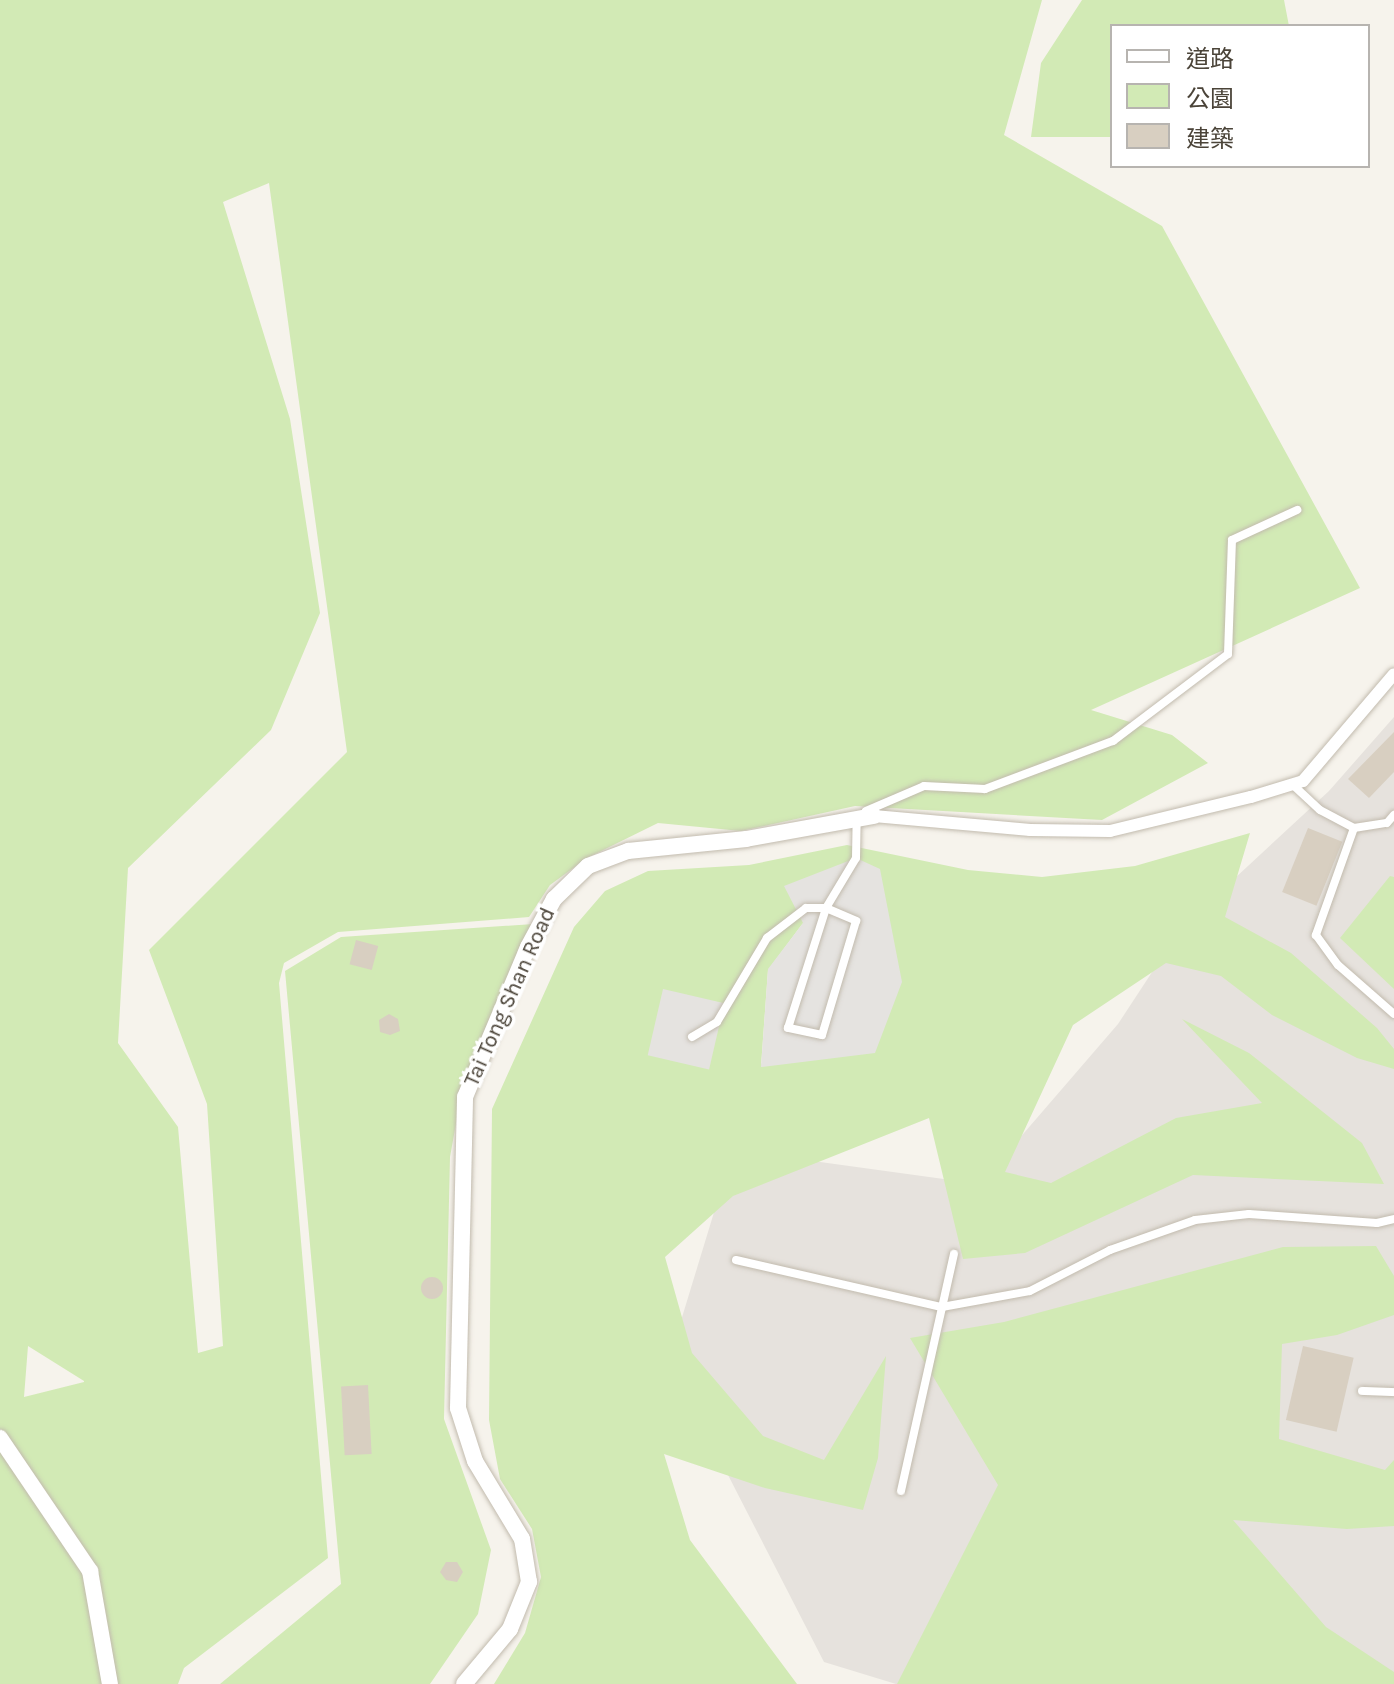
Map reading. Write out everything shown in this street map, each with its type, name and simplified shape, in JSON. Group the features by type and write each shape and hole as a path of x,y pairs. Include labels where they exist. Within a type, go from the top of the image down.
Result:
{"street":[{"name":"Tai Tong Shan Road","path":"464,1684 510,1629 529,1582 522,1539 475,1461 458,1408 465,1097 528,947 554,899 588,866 628,851 746,839 866,816 1030,830 1110,831 1292,784 1303,781 1394,674"},
{"path":"0,1438 90,1571 110,1684"}],"lane":[{"path":"692,1037 717,1022 767,938 806,908 826,908 856,921 822,1035 788,1028 826,908 856,858 866,816 924,786 985,789 1113,741 1228,654 1232,540 1297,510"},
{"path":"1292,784 1320,810 1354,828 1387,823 1394,815"},
{"path":"1354,828 1316,935 1338,965 1394,1014"},
{"path":"736,1260 942,1307 1030,1291 1110,1250 1195,1220 1249,1214 1377,1223 1394,1219"},
{"path":"901,1491 954,1254"},
{"path":"1362,1391 1394,1392"}],"shaded area":[{"path":"1394,717 1394,1684 896,1684 824,1662 669,1360 733,1150 980,1184 1118,1024 1181,928 1329,791"},
{"path":"856,858 880,869 902,982 875,1053 761,1067 768,969 803,923 784,886"},
{"path":"663,989 724,1003 709,1069 648,1055"}],"green space":[{"path":"0,0 1042,0 1004,135 1162,226 1360,588 1091,710 1172,735 1208,763 1102,820 855,806 741,831 658,823 587,858 550,885 529,917 338,932 284,963 279,983 328,1558 184,1668 178,1684 0,1684","holes":["269,183 347,752 149,950 207,1104 223,1346 198,1353 178,1127 118,1043 128,868 271,730 320,613 290,419 223,202","28,1346 84,1381 84,1382 24,1397"]},
{"path":"1082,0 1284,0 1289,24 1110,24 1110,137 1031,137 1041,63"},
{"path":"1250,833 1225,917 1291,953 1377,1028 1394,1049 1394,1069 1357,1058 1272,1015 1221,976 1166,963 1073,1025 1005,1172 1051,1183 1176,1118 1262,1103 1182,1019 1249,1053 1362,1143 1384,1184 1193,1175 1025,1253 963,1259 929,1118 733,1196 665,1257 692,1353 763,1436 824,1460 886,1356 878,1458 863,1510 765,1488 664,1454 690,1540 797,1684 494,1684 525,1633 541,1577 532,1529 500,1479 489,1420 492,1109 574,927 605,891 648,871 749,865 847,845 968,870 1042,877 1135,866","holes":["803,923 761,1066 768,970"]},
{"path":"1390,876 1394,877 1394,989 1340,938"},
{"path":"534,924 462,1090 450,1157 444,1419 491,1550 478,1614 430,1684 220,1684 341,1584 285,971 341,937"},
{"path":"1376,1246 1394,1276 1394,1315 1337,1335 1282,1344 1279,1439 1385,1470 1394,1460 1394,1526 1347,1529 1233,1520 1326,1627 1394,1672 1394,1684 897,1684 998,1485 910,1338 1004,1322 1283,1247"}],"building":[{"path":"1394,732 1394,772 1369,798 1348,779"},
{"path":"1308,828 1342,842 1316,906 1282,892"},
{"path":"356,940 378,946 372,970 350,964"},
{"path":"389,1014 398,1019 400,1031 390,1035 380,1032 379,1020"},
{"path":"432,1277 443,1288 432,1299 421,1288"},
{"path":"1303,1346 1354,1358 1337,1432 1286,1420"},
{"path":"368,1385 372,1454 345,1455 341,1386"},
{"path":"446,1562 457,1562 463,1572 457,1582 446,1580 440,1572"}]}
